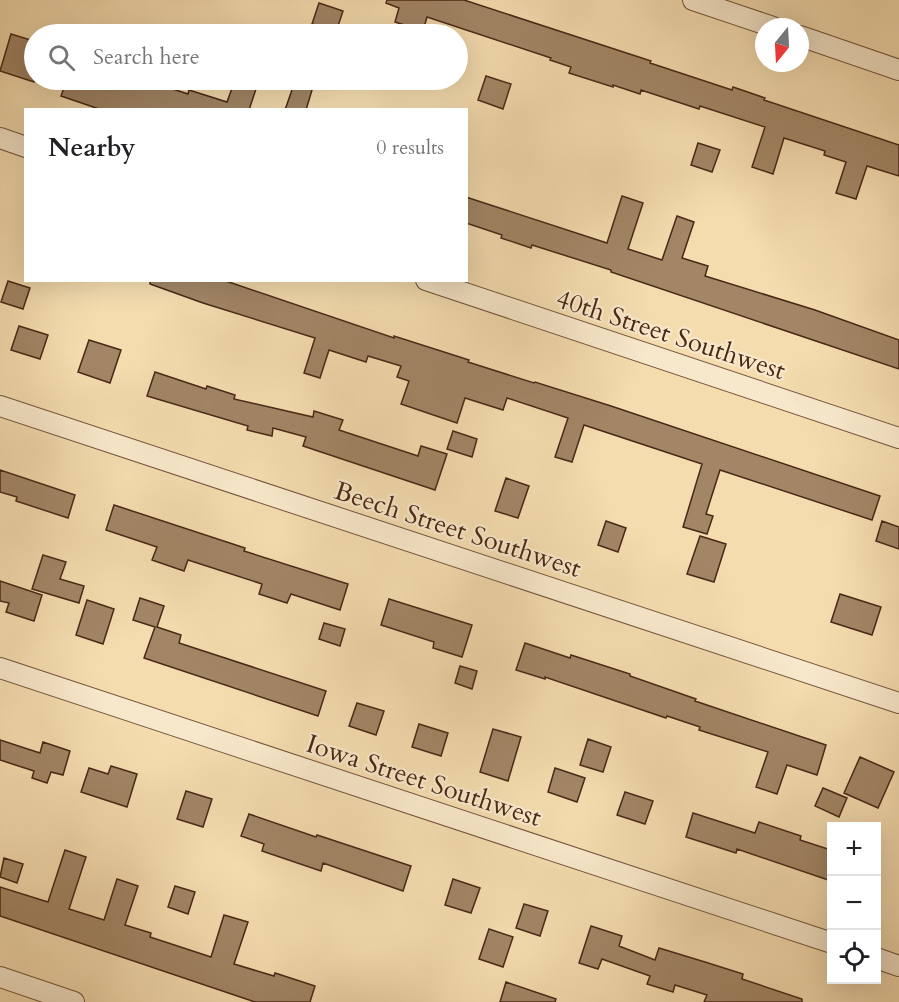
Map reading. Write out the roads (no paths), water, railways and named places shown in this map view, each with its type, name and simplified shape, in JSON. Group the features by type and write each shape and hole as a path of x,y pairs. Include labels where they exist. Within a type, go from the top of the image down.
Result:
{"street":[{"path":"699,1 755,21"},
{"path":"809,39 899,70"},
{"path":"0,138 24,146"},
{"name":"40th Street Southwest","path":"432,282 899,438"},
{"name":"Beech Street Southwest","path":"0,406 899,703"},
{"name":"Iowa Street Southwest","path":"0,668 827,943"},
{"path":"881,960 899,966"},
{"path":"0,977 74,1002"}]}
